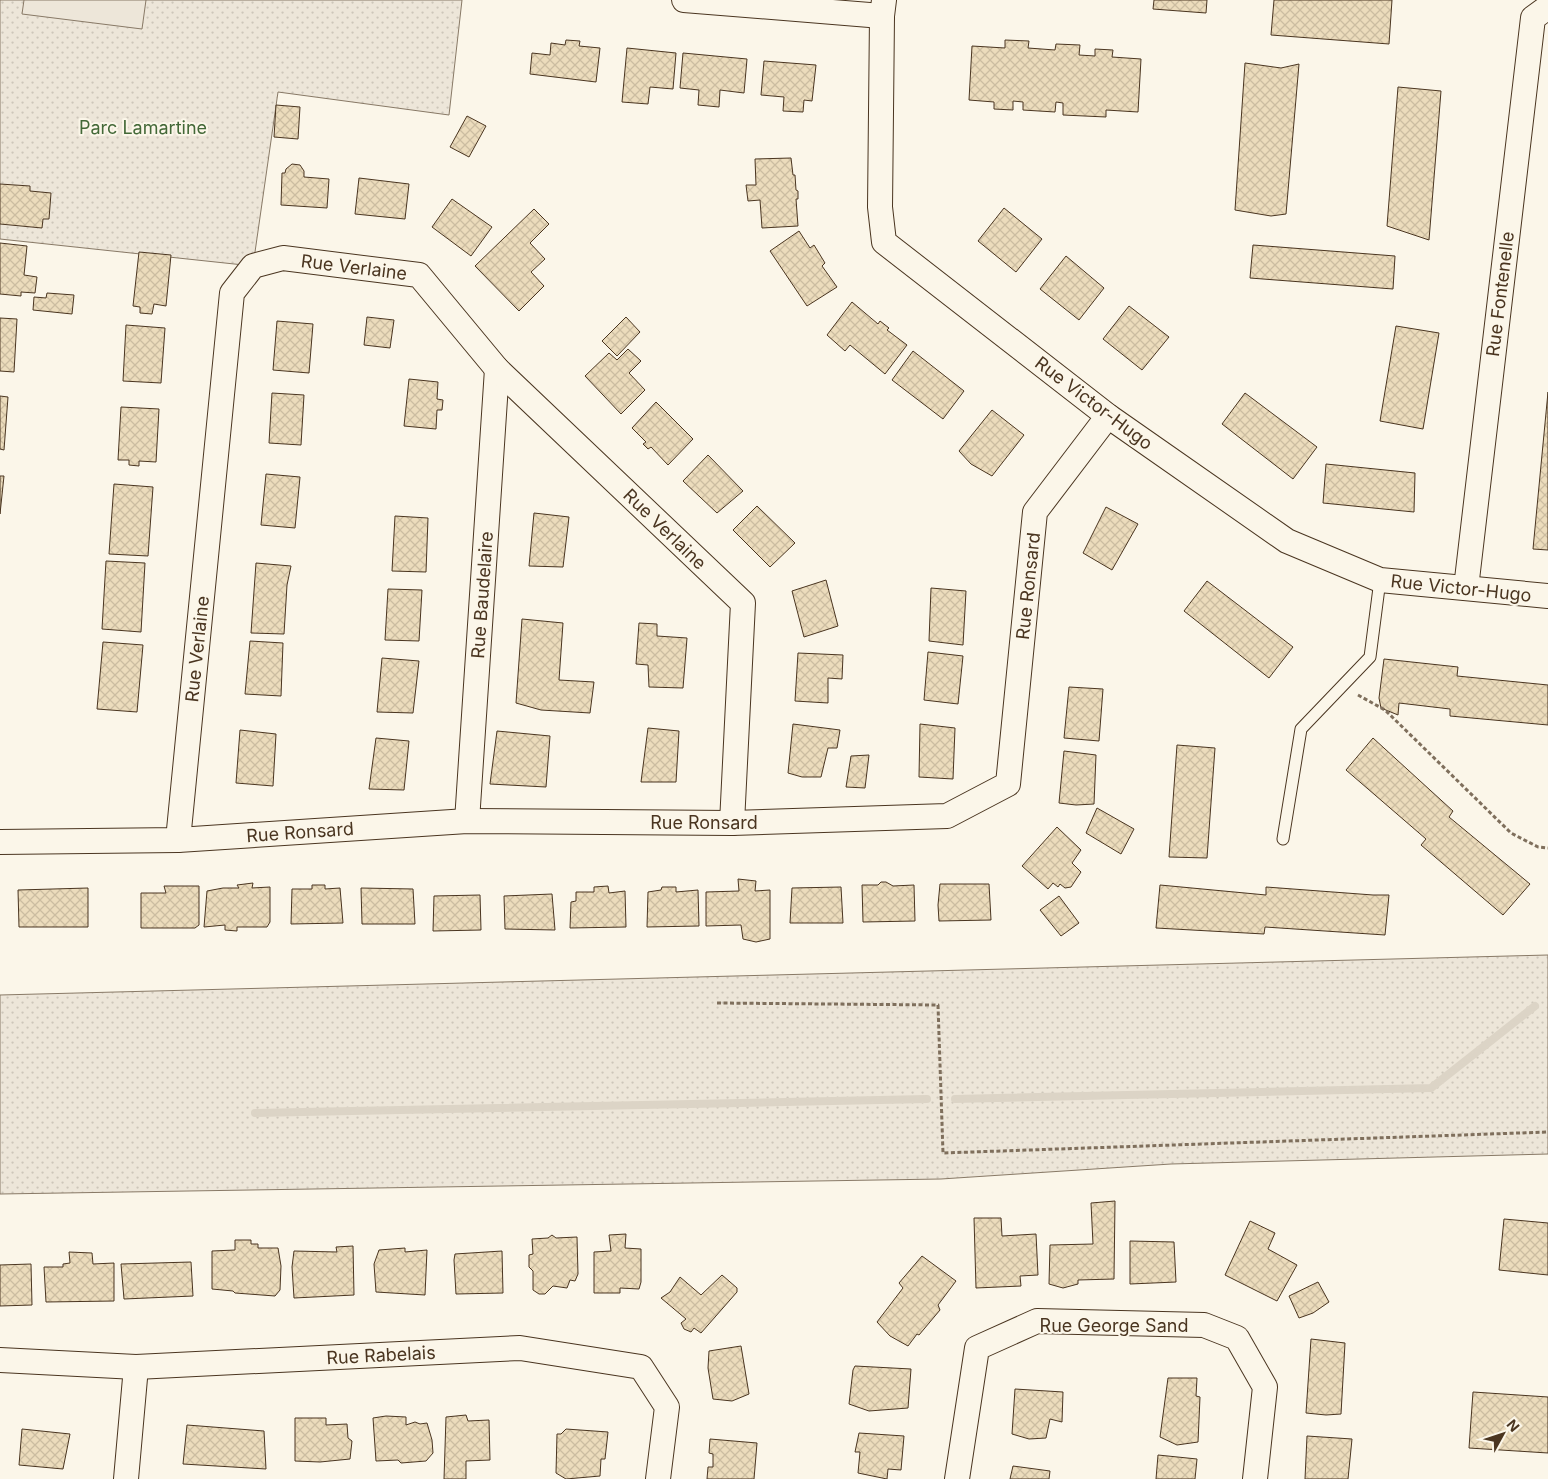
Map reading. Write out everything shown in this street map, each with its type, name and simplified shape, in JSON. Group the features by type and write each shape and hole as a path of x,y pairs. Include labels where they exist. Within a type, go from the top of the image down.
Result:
{"street":[{"path":"684,0 883,8"},
{"name":"Rue Fontenelle","path":"1466,588 1533,18 1548,7"},
{"name":"Rue Victor-Hugo","path":"883,8 880,207 884,242 1108,416 1287,541 1380,580 1548,596"},
{"name":"Rue Verlaine","path":"178,840 232,293 253,266 283,258 419,275 497,369 743,603 732,823"},
{"name":"Rue Baudelaire","path":"467,821 497,369"},
{"name":"Rue Ronsard","path":"0,842 178,840 467,821 732,823 947,816 1008,784 1035,512 1108,416"},
{"name":"Rue George Sand","path":"957,1479 977,1348 1037,1321 1204,1325 1237,1338 1265,1388 1255,1479"},
{"name":"Rue Rabelais","path":"0,1360 136,1368 520,1348 641,1367 667,1407 658,1479"},
{"path":"126,1479 136,1368"}],"lane":[{"path":"1284,839 1301,729 1370,658 1380,580"}],"path":[{"path":"1342,686 1385,710 1511,833 1538,847 1548,848"},
{"path":"717,1003 938,1005 943,1153 1548,1132"}],"green space":[{"name":"Parc Lamartine","path":"0,0 462,0 449,115 278,92 253,266 0,239"},
{"path":"24,0 146,0 142,29 22,14"},
{"path":"1548,955 1548,1154 1171,1164 941,1179 0,1194 0,995"}],"building":[{"path":"1154,0 1207,0 1206,13 1153,9"},
{"path":"1274,0 1392,0 1389,44 1271,35"},
{"path":"566,40 580,41 579,46 600,48 596,82 530,74 532,53 550,55 551,43 565,45"},
{"path":"1005,40 1029,41 1028,48 1055,50 1056,44 1080,45 1079,55 1095,56 1095,49 1113,50 1112,57 1141,59 1138,112 1106,110 1106,117 1063,115 1063,103 1056,102 1055,112 1023,110 1023,102 1013,101 1013,110 994,109 994,102 969,100 972,46 1005,48"},
{"path":"627,48 676,53 673,89 650,87 648,104 622,102"},
{"path":"683,53 747,59 744,93 720,90 719,107 698,105 699,90 680,88"},
{"path":"764,61 816,65 812,101 804,100 803,112 783,111 784,97 761,95"},
{"path":"1245,63 1281,68 1299,64 1286,214 1271,216 1235,210"},
{"path":"1398,87 1441,91 1429,240 1387,226"},
{"path":"276,105 300,107 298,139 274,137"},
{"path":"467,116 486,126 469,157 450,147"},
{"path":"791,158 796,190 798,191 798,199 796,199 798,226 762,228 760,200 748,201 746,185 756,185 755,159"},
{"path":"292,164 300,165 304,171 304,177 329,179 327,208 281,205 282,173 285,173 286,169"},
{"path":"359,178 409,184 405,219 355,214"},
{"path":"0,184 30,186 30,191 51,193 49,219 43,219 42,228 0,224"},
{"path":"452,199 492,227 471,256 432,227"},
{"path":"1004,208 1042,239 1016,272 978,241"},
{"path":"534,209 549,224 530,243 545,259 531,272 544,286 519,311 475,266"},
{"path":"799,231 810,248 814,245 825,263 822,266 837,287 807,306 770,251"},
{"path":"0,243 27,246 24,275 37,277 35,293 21,292 21,296 0,294"},
{"path":"1253,245 1395,256 1393,289 1250,278"},
{"path":"139,252 171,255 166,306 154,304 152,314 140,313 140,307 133,306"},
{"path":"1066,256 1104,288 1079,320 1040,289"},
{"path":"47,293 74,295 72,314 33,310 34,297 46,298"},
{"path":"852,302 878,324 880,321 889,328 887,330 907,345 885,374 850,345 845,351 827,335"},
{"path":"1129,306 1169,337 1142,370 1103,339"},
{"path":"367,317 394,320 390,348 364,345"},
{"path":"626,317 640,332 617,356 602,341"},
{"path":"0,318 17,319 14,372 0,371"},
{"path":"277,321 313,324 309,373 273,370"},
{"path":"126,325 165,328 161,383 123,381"},
{"path":"1396,326 1439,333 1423,429 1380,421"},
{"path":"628,349 641,361 629,373 645,390 621,414 585,376 609,353 617,360"},
{"path":"913,351 964,391 943,419 892,380"},
{"path":"409,379 438,382 437,399 443,400 442,410 437,410 436,429 404,426"},
{"path":"1548,392 1548,550 1533,549"},
{"path":"272,393 304,395 301,445 269,443"},
{"path":"1245,393 1317,447 1293,479 1222,424"},
{"path":"0,396 8,397 4,450 0,449"},
{"path":"656,402 693,439 668,465 651,447 648,449 643,444 646,442 632,428"},
{"path":"121,407 159,409 156,462 139,461 139,466 129,465 129,460 118,460"},
{"path":"992,410 1024,435 992,476 971,464 959,451"},
{"path":"708,455 743,491 717,513 683,481"},
{"path":"1326,464 1415,473 1414,512 1323,503"},
{"path":"266,474 300,477 295,528 261,525"},
{"path":"0,476 4,476 0,514"},
{"path":"114,484 153,487 148,556 109,554"},
{"path":"757,506 795,543 770,567 733,530"},
{"path":"1106,507 1138,524 1112,570 1083,553"},
{"path":"534,513 569,517 563,567 529,566"},
{"path":"395,516 428,518 426,572 392,571"},
{"path":"106,561 145,563 141,632 102,629"},
{"path":"256,563 291,566 287,585 284,634 251,633"},
{"path":"826,580 838,626 804,637 792,591"},
{"path":"1207,581 1293,647 1269,678 1184,611"},
{"path":"931,588 966,591 963,645 929,641"},
{"path":"388,589 422,590 419,641 385,640"},
{"path":"522,619 563,623 559,680 594,682 590,713 541,710 516,703"},
{"path":"639,623 657,624 657,636 687,638 683,688 649,687 648,665 636,664"},
{"path":"250,641 283,643 281,696 245,694"},
{"path":"103,642 143,645 137,712 97,709"},
{"path":"928,652 963,656 958,704 924,700"},
{"path":"798,653 843,655 842,679 828,678 828,703 795,701"},
{"path":"382,658 419,661 413,713 377,712"},
{"path":"1384,659 1458,667 1457,676 1548,685 1548,725 1450,716 1450,709 1399,703 1398,715 1381,708 1379,698"},
{"path":"1069,687 1103,689 1099,741 1064,738"},
{"path":"793,724 840,730 837,748 828,748 821,777 802,777 788,773"},
{"path":"920,724 955,728 953,779 919,777"},
{"path":"648,728 679,731 676,782 641,782"},
{"path":"240,730 276,734 273,786 236,783"},
{"path":"497,731 550,736 546,787 490,784"},
{"path":"376,738 409,741 404,790 369,789"},
{"path":"1373,738 1453,811 1449,817 1530,884 1503,915 1421,845 1426,839 1346,770"},
{"path":"1177,745 1215,748 1207,858 1169,857"},
{"path":"1064,751 1096,755 1094,804 1076,805 1059,803"},
{"path":"869,755 865,788 846,787 851,756"},
{"path":"1097,808 1134,829 1121,854 1086,833"},
{"path":"1057,827 1081,850 1072,863 1081,872 1071,887 1065,888 1060,884 1058,887 1053,883 1048,889 1022,866"},
{"path":"738,879 756,881 755,891 770,890 770,939 756,942 743,939 741,925 706,926 706,892 739,891"},
{"path":"881,882 886,882 893,886 914,885 915,921 863,922 862,885 878,885"},
{"path":"253,883 252,888 270,887 270,922 267,927 237,927 237,931 225,930 225,925 204,927 207,891 239,888 237,885"},
{"path":"940,884 989,884 991,920 939,921"},
{"path":"312,885 325,885 325,889 340,888 343,923 291,924 292,889 312,889"},
{"path":"1160,885 1266,895 1266,887 1389,895 1385,935 1265,927 1264,934 1156,928"},
{"path":"164,886 199,886 199,925 195,928 141,928 141,893 166,893"},
{"path":"608,886 609,893 625,891 626,927 570,928 571,902 576,901 576,892 594,892 594,887"},
{"path":"662,887 676,887 676,892 698,890 699,926 647,927 648,892 661,890"},
{"path":"841,887 843,923 790,923 792,888"},
{"path":"88,888 88,927 19,927 18,890"},
{"path":"361,888 413,889 415,924 362,924"},
{"path":"552,894 555,930 505,929 504,896"},
{"path":"480,895 481,930 433,931 434,896"},
{"path":"1059,896 1079,923 1061,936 1040,910"},
{"path":"1115,1201 1114,1279 1078,1280 1078,1284 1063,1288 1049,1284 1050,1245 1093,1244 1091,1203"},
{"path":"974,1218 1001,1218 1002,1236 1036,1234 1038,1275 1020,1276 1021,1286 976,1288"},
{"path":"1504,1219 1548,1223 1548,1275 1499,1270"},
{"path":"1250,1221 1275,1233 1268,1249 1297,1265 1277,1301 1225,1275"},
{"path":"626,1234 625,1248 641,1249 641,1282 639,1289 620,1288 620,1293 594,1293 594,1252 611,1251 609,1235"},
{"path":"552,1235 556,1238 577,1237 578,1274 575,1281 570,1280 567,1288 553,1286 545,1294 539,1294 533,1290 533,1271 529,1267 529,1255 533,1254 532,1239 548,1238"},
{"path":"235,1240 251,1240 251,1244 258,1244 258,1248 278,1248 281,1266 280,1290 275,1296 212,1289 212,1251 235,1250"},
{"path":"1130,1241 1174,1242 1176,1282 1130,1284"},
{"path":"353,1246 354,1295 294,1298 292,1267 294,1251 337,1252 336,1247"},
{"path":"405,1248 405,1252 427,1250 425,1295 376,1292 374,1264 379,1250"},
{"path":"502,1251 503,1293 456,1294 455,1254"},
{"path":"69,1252 92,1253 93,1264 114,1263 114,1301 46,1302 44,1267 63,1267 63,1264 70,1263"},
{"path":"922,1256 956,1281 938,1305 940,1310 908,1346 890,1336 877,1322 903,1288 899,1283"},
{"path":"191,1262 193,1296 124,1299 121,1264"},
{"path":"31,1264 32,1305 0,1306 0,1265"},
{"path":"722,1275 737,1288 737,1292 701,1333 694,1328 691,1332 684,1329 681,1323 686,1319 661,1298 670,1292 680,1277 701,1295"},
{"path":"1318,1282 1329,1302 1313,1313 1299,1318 1289,1296"},
{"path":"1311,1339 1345,1343 1341,1414 1306,1413"},
{"path":"741,1346 749,1394 732,1401 713,1399 708,1368 709,1351"},
{"path":"855,1366 911,1369 908,1408 869,1411 849,1404"},
{"path":"1168,1378 1197,1378 1196,1396 1200,1397 1198,1442 1177,1445 1160,1437"},
{"path":"1015,1389 1063,1392 1062,1422 1050,1419 1046,1438 1029,1439 1012,1434"},
{"path":"1473,1392 1548,1397 1548,1453 1469,1448"},
{"path":"466,1415 468,1421 489,1420 490,1460 466,1461 466,1479 444,1479 446,1417"},
{"path":"386,1416 406,1417 406,1425 415,1422 420,1424 427,1423 432,1440 433,1453 426,1461 401,1463 398,1460 376,1461 373,1418"},
{"path":"295,1418 326,1418 326,1425 347,1424 348,1438 352,1441 350,1459 320,1462 295,1461"},
{"path":"187,1425 264,1431 266,1469 183,1464"},
{"path":"22,1429 70,1434 63,1469 19,1465"},
{"path":"566,1429 608,1432 605,1459 601,1459 600,1476 566,1479 556,1473 557,1434 561,1434"},
{"path":"859,1433 904,1436 901,1470 888,1469 887,1479 858,1473 860,1452 855,1452"},
{"path":"1307,1436 1352,1439 1348,1479 1305,1479"},
{"path":"710,1439 757,1443 754,1479 707,1479 708,1467 713,1467 713,1454 709,1453"},
{"path":"1158,1455 1197,1459 1195,1479 1156,1479"},
{"path":"1013,1466 1050,1471 1049,1479 1010,1479"}],"waterway":[{"path":"955,1099 1431,1088 1535,1006"},
{"path":"255,1113 927,1099"}]}
